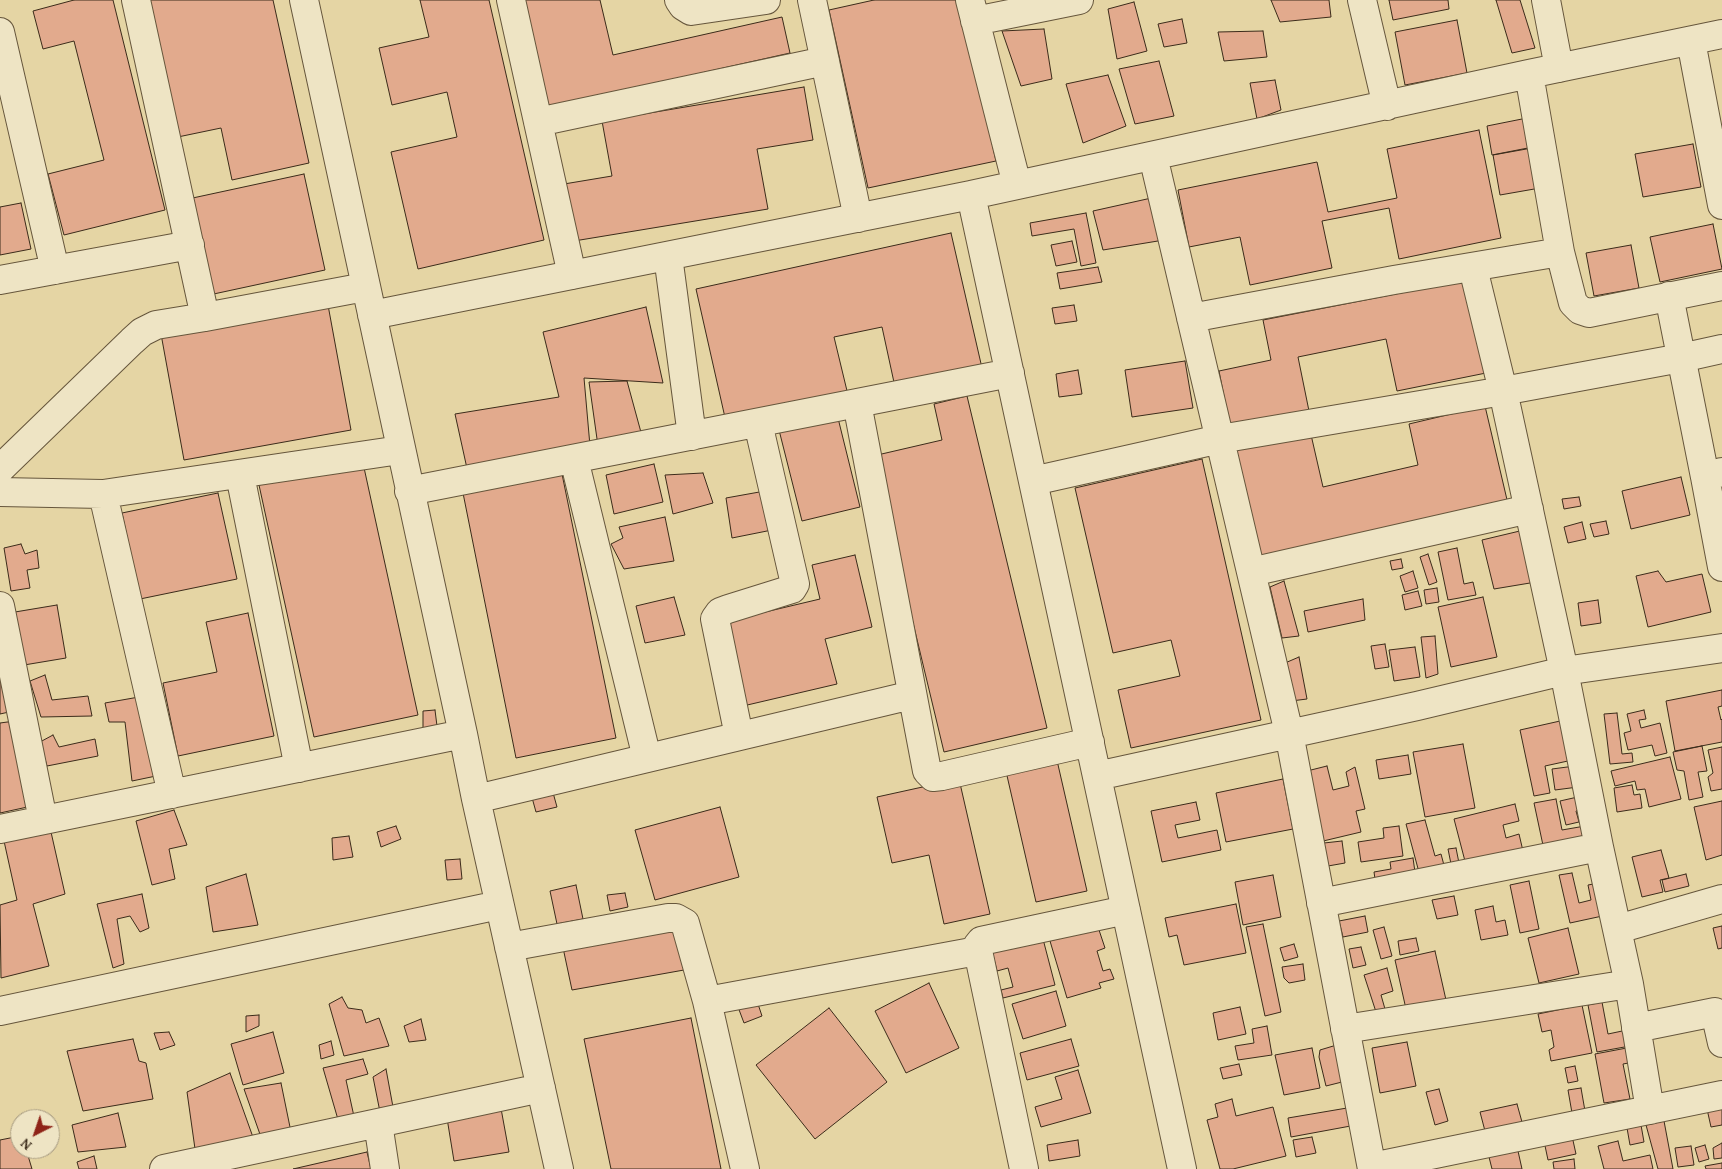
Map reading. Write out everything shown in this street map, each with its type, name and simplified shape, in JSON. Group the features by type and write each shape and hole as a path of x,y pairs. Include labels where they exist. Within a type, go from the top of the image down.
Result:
{"street":[{"path":"136,0 205,317"},
{"path":"304,0 499,905 559,1169"},
{"path":"511,0 572,275"},
{"path":"679,0 690,11 766,0"},
{"path":"812,0 858,218"},
{"path":"1362,0 1387,106"},
{"path":"1546,0 1559,68"},
{"path":"1017,185 973,10 1071,1"},
{"path":"0,32 55,270"},
{"path":"372,315 971,195 1722,34"},
{"path":"1691,41 1722,204"},
{"path":"538,122 825,61"},
{"path":"1529,74 1560,252 1573,303 1580,310 1589,312 1722,286"},
{"path":"1153,156 1289,733 1372,1168 1722,1095"},
{"path":"971,195 1182,1169"},
{"path":"0,280 190,245"},
{"path":"1191,318 1560,252"},
{"path":"668,256 692,436"},
{"path":"1473,268 1503,391 1564,671 1599,848 1629,984 1650,1110"},
{"path":"0,469 142,332 156,324 205,317 365,287"},
{"path":"1669,296 1681,358 1713,474 1722,567"},
{"path":"1033,481 1220,439 1503,391 1722,349"},
{"path":"410,491 1010,373"},
{"path":"857,403 927,771 933,777 942,776 1090,742"},
{"path":"739,736 715,619 720,612 792,589 795,584 758,423"},
{"path":"0,492 103,494 400,450"},
{"path":"574,459 647,758"},
{"path":"240,474 299,768"},
{"path":"103,494 172,794"},
{"path":"1251,572 1529,509"},
{"path":"0,606 43,820"},
{"path":"1097,776 1417,706 1564,671 1722,648"},
{"path":"476,798 912,695"},
{"path":"0,829 463,734"},
{"path":"1321,903 1599,848"},
{"path":"1618,929 1722,899"},
{"path":"0,1011 499,905"},
{"path":"1024,1169 977,946 981,941 1126,910"},
{"path":"509,947 668,918 676,918 685,923 707,1001 745,1169"},
{"path":"707,1001 977,951"},
{"path":"1345,1029 1629,984"},
{"path":"1636,1028 1719,1011 1722,1043"},
{"path":"164,1169 243,1161 378,1123 540,1088"},
{"path":"378,1123 385,1169"}],"building":[{"path":"74,0 113,0 165,210 64,235 48,174 104,160 74,41 43,49 33,11"},
{"path":"143,0 273,0 309,163 232,180 221,128 173,138"},
{"path":"420,0 489,0 544,240 418,269 391,152 457,137 447,92 392,105 379,48 429,37"},
{"path":"521,0 600,0 613,55 782,17 790,53 546,108"},
{"path":"874,0 960,0 996,161 868,188 829,10"},
{"path":"1271,0 1329,0 1331,17 1280,22"},
{"path":"1389,0 1448,0 1449,9 1393,20"},
{"path":"1496,0 1520,0 1535,48 1512,53"},
{"path":"1134,2 1147,51 1117,59 1108,9"},
{"path":"1182,19 1187,43 1164,47 1158,24"},
{"path":"1457,20 1467,73 1405,85 1395,32"},
{"path":"1044,29 1052,79 1021,86 1002,31"},
{"path":"1263,31 1267,57 1224,61 1218,32"},
{"path":"1159,61 1174,116 1135,124 1119,69"},
{"path":"1108,75 1126,126 1083,143 1066,84"},
{"path":"1275,80 1281,110 1257,119 1250,83"},
{"path":"804,87 813,140 757,149 768,209 574,241 564,184 612,176 602,121"},
{"path":"1527,118 1533,147 1492,155 1487,126"},
{"path":"1479,130 1501,238 1399,259 1389,208 1322,221 1332,268 1250,285 1240,237 1189,247 1178,190 1317,162 1328,212 1397,198 1387,149"},
{"path":"1693,144 1701,187 1643,197 1635,154"},
{"path":"1532,148 1540,188 1500,195 1493,155"},
{"path":"304,174 325,270 209,295 188,199"},
{"path":"1156,197 1164,240 1103,250 1093,211"},
{"path":"21,203 31,249 0,255 0,207"},
{"path":"1086,213 1096,263 1081,266 1074,229 1032,236 1030,223"},
{"path":"1713,224 1722,269 1660,282 1650,237"},
{"path":"951,233 982,368 895,387 882,327 834,337 848,395 726,422 696,289"},
{"path":"1072,241 1077,262 1056,266 1051,245"},
{"path":"1631,245 1639,288 1594,296 1586,253"},
{"path":"1098,267 1102,282 1060,289 1057,273"},
{"path":"1467,280 1486,373 1397,391 1386,339 1298,357 1309,411 1230,427 1219,371 1271,360 1263,320"},
{"path":"328,305 351,430 184,460 161,334"},
{"path":"1074,305 1077,321 1055,324 1052,308"},
{"path":"646,307 663,383 584,378 590,446 468,473 455,414 559,397 543,332"},
{"path":"1185,361 1193,408 1132,417 1125,370"},
{"path":"1078,370 1082,394 1059,397 1056,374"},
{"path":"627,381 642,436 598,446 589,382"},
{"path":"967,396 1047,728 944,752 873,456 942,440 934,404"},
{"path":"1485,406 1508,504 1253,562 1225,445 1309,426 1323,487 1418,465 1409,424"},
{"path":"837,414 860,507 802,521 779,430"},
{"path":"1202,459 1261,720 1131,748 1118,690 1180,676 1171,640 1113,653 1075,488"},
{"path":"363,463 418,715 314,737 259,485"},
{"path":"654,464 663,502 614,514 606,475"},
{"path":"561,469 616,738 516,758 462,488"},
{"path":"703,473 713,503 673,514 665,475"},
{"path":"1681,477 1690,515 1631,529 1622,491"},
{"path":"765,491 772,530 732,538 726,498"},
{"path":"218,493 237,579 140,599 122,513"},
{"path":"1579,497 1581,506 1564,509 1562,499"},
{"path":"665,517 674,561 624,569 611,544 623,538 619,527"},
{"path":"1606,521 1609,534 1594,537 1590,524"},
{"path":"1582,522 1586,539 1568,543 1564,527"},
{"path":"1524,530 1536,582 1494,589 1482,540"},
{"path":"21,544 25,554 37,550 39,568 27,570 30,588 11,591 4,548"},
{"path":"1457,548 1464,584 1473,582 1476,595 1448,600 1438,552"},
{"path":"1428,554 1437,582 1429,585 1420,557"},
{"path":"855,555 872,627 825,639 837,684 743,706 723,622 820,599 812,565"},
{"path":"1401,559 1403,568 1392,570 1390,561"},
{"path":"1413,571 1418,588 1405,592 1400,576"},
{"path":"1658,571 1666,582 1702,574 1711,612 1648,627 1636,576"},
{"path":"1284,581 1299,636 1282,638 1270,587"},
{"path":"1437,588 1439,602 1426,604 1424,590"},
{"path":"1418,591 1422,606 1405,610 1402,595"},
{"path":"674,597 685,635 645,643 636,606"},
{"path":"1483,597 1497,657 1451,667 1438,607"},
{"path":"1363,599 1365,620 1308,632 1304,611"},
{"path":"1598,600 1601,623 1581,626 1578,603"},
{"path":"57,605 66,658 18,666 9,613"},
{"path":"248,613 274,736 178,756 163,683 217,672 206,622"},
{"path":"1435,636 1438,674 1426,678 1421,637"},
{"path":"1385,644 1389,667 1375,669 1371,646"},
{"path":"1415,647 1420,677 1394,681 1389,650"},
{"path":"1299,657 1307,699 1291,701 1285,663"},
{"path":"0,666 9,712 0,714"},
{"path":"45,675 52,700 88,696 92,716 41,717 30,681"},
{"path":"1722,690 1722,706 1718,707 1722,719 1722,742 1675,751 1666,701"},
{"path":"139,697 156,776 132,781 125,722 109,722 105,703"},
{"path":"435,710 437,726 423,728 423,711"},
{"path":"1644,710 1646,719 1639,720 1641,728 1660,723 1667,753 1655,756 1652,745 1628,750 1624,733 1631,731 1627,714"},
{"path":"1617,713 1622,754 1632,753 1633,762 1610,764 1604,714"},
{"path":"1569,719 1577,759 1545,766 1550,793 1534,796 1520,730"},
{"path":"15,721 32,806 0,813 0,723"},
{"path":"53,735 59,747 95,739 98,756 47,766 40,742"},
{"path":"1463,744 1475,808 1425,817 1413,752"},
{"path":"1702,746 1707,771 1698,772 1703,797 1689,800 1684,771 1677,770 1673,752"},
{"path":"1722,747 1722,789 1711,791 1708,777 1713,773 1708,750"},
{"path":"1408,755 1411,774 1379,779 1376,760"},
{"path":"1056,756 1087,891 1036,902 1005,767"},
{"path":"1670,757 1681,799 1649,807 1645,789 1637,790 1635,781 1615,786 1611,771"},
{"path":"1327,766 1333,790 1349,786 1346,772 1355,767 1365,809 1356,811 1361,832 1319,842 1303,772"},
{"path":"1575,766 1578,787 1555,790 1552,769"},
{"path":"959,779 990,914 944,924 929,855 892,863 877,797"},
{"path":"1283,779 1293,829 1226,842 1216,793"},
{"path":"1632,785 1634,795 1640,794 1642,808 1617,812 1614,788"},
{"path":"552,789 557,807 536,812 531,794"},
{"path":"1582,796 1585,808 1576,811 1579,822 1566,825 1560,801"},
{"path":"1556,799 1562,830 1585,826 1588,842 1544,850 1534,803"},
{"path":"1722,801 1722,855 1706,860 1694,807"},
{"path":"1196,802 1200,820 1175,825 1178,838 1217,830 1221,850 1162,862 1151,811"},
{"path":"1515,804 1519,821 1503,825 1506,838 1519,834 1523,851 1466,865 1454,819"},
{"path":"720,807 739,877 655,900 635,830"},
{"path":"174,810 187,845 169,849 175,879 152,885 136,821"},
{"path":"1425,820 1435,856 1441,854 1445,869 1420,876 1406,824"},
{"path":"396,826 401,839 381,847 377,832"},
{"path":"1399,826 1403,856 1361,862 1358,842 1384,838 1383,828"},
{"path":"51,832 65,894 33,904 49,966 1,978 0,905 17,900 4,841"},
{"path":"349,836 353,857 333,860 332,838"},
{"path":"1342,841 1345,863 1328,866 1324,843"},
{"path":"1456,848 1460,868 1452,869 1448,849"},
{"path":"1661,850 1669,878 1660,880 1663,892 1642,897 1632,857"},
{"path":"1413,858 1416,879 1376,886 1374,872 1391,869 1390,862"},
{"path":"460,859 462,879 447,880 445,860"},
{"path":"1572,873 1579,903 1591,900 1588,885 1599,883 1607,915 1570,923 1559,875"},
{"path":"246,874 258,925 213,932 206,887"},
{"path":"1686,874 1689,886 1665,892 1662,880"},
{"path":"1273,875 1281,917 1243,925 1235,882"},
{"path":"1529,881 1539,929 1520,933 1510,885"},
{"path":"576,885 583,919 557,924 550,891"},
{"path":"625,893 628,907 610,911 607,895"},
{"path":"142,894 149,928 140,932 130,916 117,919 124,964 113,968 97,904"},
{"path":"1454,896 1458,915 1437,919 1432,900"},
{"path":"1236,904 1246,953 1184,965 1177,935 1169,937 1165,918"},
{"path":"1493,906 1496,922 1505,920 1508,935 1481,940 1475,910"},
{"path":"1365,916 1368,932 1343,937 1339,921"},
{"path":"675,922 684,970 572,990 562,943"},
{"path":"1263,924 1281,1012 1265,1016 1246,927"},
{"path":"1722,926 1722,948 1718,949 1713,928"},
{"path":"1098,927 1105,948 1097,951 1103,971 1110,969 1114,979 1099,983 1101,988 1067,998 1050,941"},
{"path":"1384,927 1392,956 1381,959 1373,930"},
{"path":"1568,928 1579,974 1539,983 1528,938"},
{"path":"1416,938 1419,951 1400,955 1398,941"},
{"path":"1043,939 1055,985 1003,998 1001,990 1013,987 1008,968 997,971 992,951"},
{"path":"1294,944 1298,957 1284,961 1280,948"},
{"path":"1361,947 1366,965 1353,968 1349,949"},
{"path":"1435,951 1446,1000 1406,1009 1395,960"},
{"path":"1303,964 1305,980 1289,983 1284,978 1282,967"},
{"path":"1387,968 1393,991 1381,995 1387,1016 1377,1015 1364,975"},
{"path":"929,983 959,1048 906,1073 875,1011"},
{"path":"1056,991 1066,1026 1023,1039 1012,1004"},
{"path":"342,997 348,1008 362,1010 366,1023 379,1018 389,1046 344,1056 329,1004"},
{"path":"757,1001 762,1016 744,1023 738,1007"},
{"path":"1602,1002 1608,1034 1627,1030 1630,1046 1597,1052 1588,1005"},
{"path":"1582,1005 1592,1053 1551,1061 1549,1050 1554,1047 1551,1030 1542,1032 1538,1014"},
{"path":"1240,1007 1246,1034 1218,1040 1213,1013"},
{"path":"829,1008 887,1082 815,1139 756,1065"},
{"path":"259,1015 259,1026 246,1032 246,1016"},
{"path":"691,1018 721,1169 611,1169 584,1039"},
{"path":"421,1019 426,1040 409,1042 404,1026"},
{"path":"1267,1026 1272,1055 1238,1060 1235,1046 1254,1043 1252,1029"},
{"path":"169,1032 175,1045 160,1050 154,1033"},
{"path":"273,1032 284,1073 243,1085 231,1044"},
{"path":"133,1039 139,1061 146,1063 153,1099 83,1111 67,1051"},
{"path":"1071,1039 1079,1066 1027,1080 1020,1053"},
{"path":"331,1041 334,1055 321,1059 319,1045"},
{"path":"1407,1042 1416,1086 1380,1093 1372,1048"},
{"path":"1340,1044 1350,1080 1326,1086 1319,1057 1320,1050"},
{"path":"1632,1047 1634,1062 1623,1064 1630,1099 1604,1103 1595,1054"},
{"path":"1312,1048 1320,1088 1284,1095 1275,1055"},
{"path":"363,1059 368,1074 346,1080 355,1121 339,1123 323,1068"},
{"path":"1239,1064 1242,1075 1223,1079 1220,1068"},
{"path":"1575,1066 1578,1081 1568,1083 1565,1068"},
{"path":"386,1069 393,1107 380,1112 373,1077"},
{"path":"1078,1070 1091,1113 1041,1127 1035,1107 1062,1099 1055,1077"},
{"path":"230,1073 254,1140 196,1156 187,1092"},
{"path":"281,1083 291,1132 262,1140 244,1089"},
{"path":"1581,1088 1585,1111 1572,1113 1568,1090"},
{"path":"1439,1089 1448,1121 1435,1125 1426,1092"},
{"path":"1232,1099 1236,1116 1273,1107 1286,1156 1233,1169 1220,1169 1207,1120 1218,1117 1215,1104"},
{"path":"500,1103 509,1152 454,1161 446,1112"},
{"path":"1517,1104 1522,1122 1485,1131 1480,1112"},
{"path":"1722,1106 1722,1125 1711,1127 1707,1109"},
{"path":"1353,1107 1356,1125 1291,1137 1288,1118"},
{"path":"118,1113 126,1147 78,1152 72,1125"},
{"path":"1664,1121 1673,1169 1658,1169 1646,1125"},
{"path":"1641,1125 1644,1142 1630,1145 1627,1128"},
{"path":"1572,1136 1576,1154 1548,1160 1544,1141"},
{"path":"1312,1137 1316,1153 1296,1157 1293,1140"},
{"path":"10,1138 10,1159 29,1159 32,1169 0,1169 0,1140"},
{"path":"1078,1140 1080,1156 1049,1161 1047,1145"},
{"path":"1618,1141 1623,1161 1650,1155 1653,1169 1604,1169 1598,1146"},
{"path":"1722,1143 1722,1158 1714,1159 1713,1148"},
{"path":"1705,1145 1709,1159 1699,1162 1695,1148"},
{"path":"1691,1146 1694,1165 1678,1167 1675,1148"},
{"path":"1518,1151 1522,1169 1492,1169 1489,1157"},
{"path":"367,1152 371,1169 293,1169"},
{"path":"94,1156 97,1169 79,1169 77,1162"},
{"path":"1574,1159 1575,1169 1554,1169 1553,1162"},
{"path":"1722,1163 1722,1169 1706,1169 1705,1166"}]}
